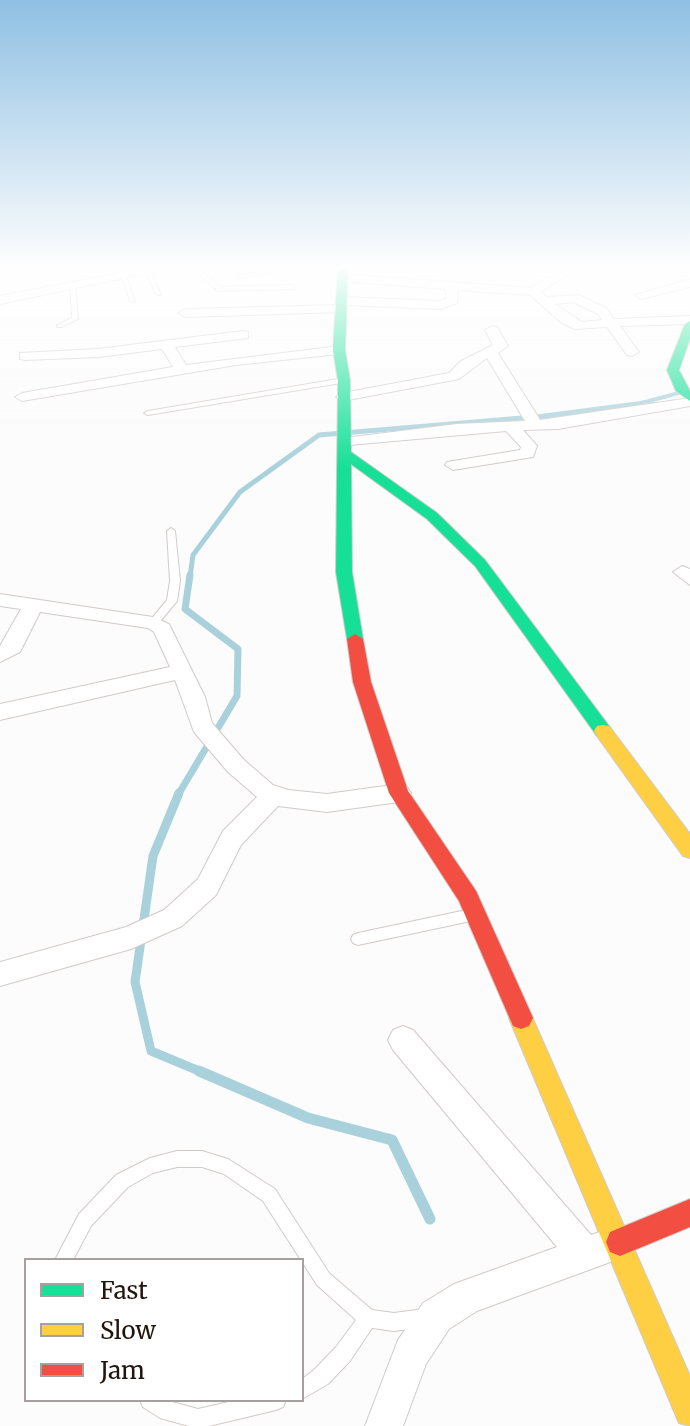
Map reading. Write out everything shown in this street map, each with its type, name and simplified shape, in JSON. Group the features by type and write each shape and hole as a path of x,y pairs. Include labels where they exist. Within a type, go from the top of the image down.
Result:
{"main road":[{"path":"340,335 344,388 344,572 362,682 399,793 468,897 620,1242 690,1412"},
{"path":"686,335 673,370 687,396"},
{"path":"344,440 432,516 480,563 690,850"},
{"path":"620,1242 690,1213"}],"street":[{"path":"25,356 98,353 212,336 243,335"},
{"path":"344,388 445,379 501,343 495,335"},
{"path":"620,335 632,352"},
{"path":"166,344 182,371"},
{"path":"22,397 339,350"},
{"path":"490,352 536,426"},
{"path":"344,440 457,429 536,426 687,396"},
{"path":"453,465 527,454 529,446 511,427"},
{"path":"0,600 153,623 162,628 197,704 199,720 251,781 274,795 327,803 399,793"},
{"path":"0,655 13,647 33,605"},
{"path":"0,712 182,671"},
{"path":"0,974 142,933 173,918 199,896 232,838 274,795"},
{"path":"403,1040 586,1255"},
{"path":"384,1426 411,1353 436,1316 467,1297 620,1242"}],"lane":[{"path":"148,413 344,388"},
{"path":"153,623 172,601 175,581 171,531"},
{"path":"358,939 475,915"},
{"path":"65,1258 85,1220 122,1181 150,1166 177,1159 202,1159 228,1167 269,1195 323,1279 368,1318 394,1322 436,1316"},
{"path":"304,1389 321,1377 343,1354 368,1318"},
{"path":"152,1402 160,1408 198,1419 268,1402"}],"waterway":[{"path":"639,404 690,390"},
{"path":"639,404 652,402"},
{"path":"537,417 639,404"},
{"path":"190,577 193,555 240,492 319,435 522,418"},
{"path":"179,794 237,696 238,649 185,609 190,575"},
{"path":"179,794 153,856 135,982 151,1051 204,1073"},
{"path":"199,1071 308,1118 392,1140 430,1219"}],"traffic: fast":[{"path":"340,335 344,380 344,572 355,639"},
{"path":"686,335 673,370 680,388 690,397"},
{"path":"346,455 432,516 480,563 603,731"}],"traffic: slow":[{"path":"603,731 690,850"},
{"path":"521,1018 690,1412"}],"traffic: jam":[{"path":"355,639 362,682 399,793 468,897 521,1018"},
{"path":"620,1242 690,1213"}]}
